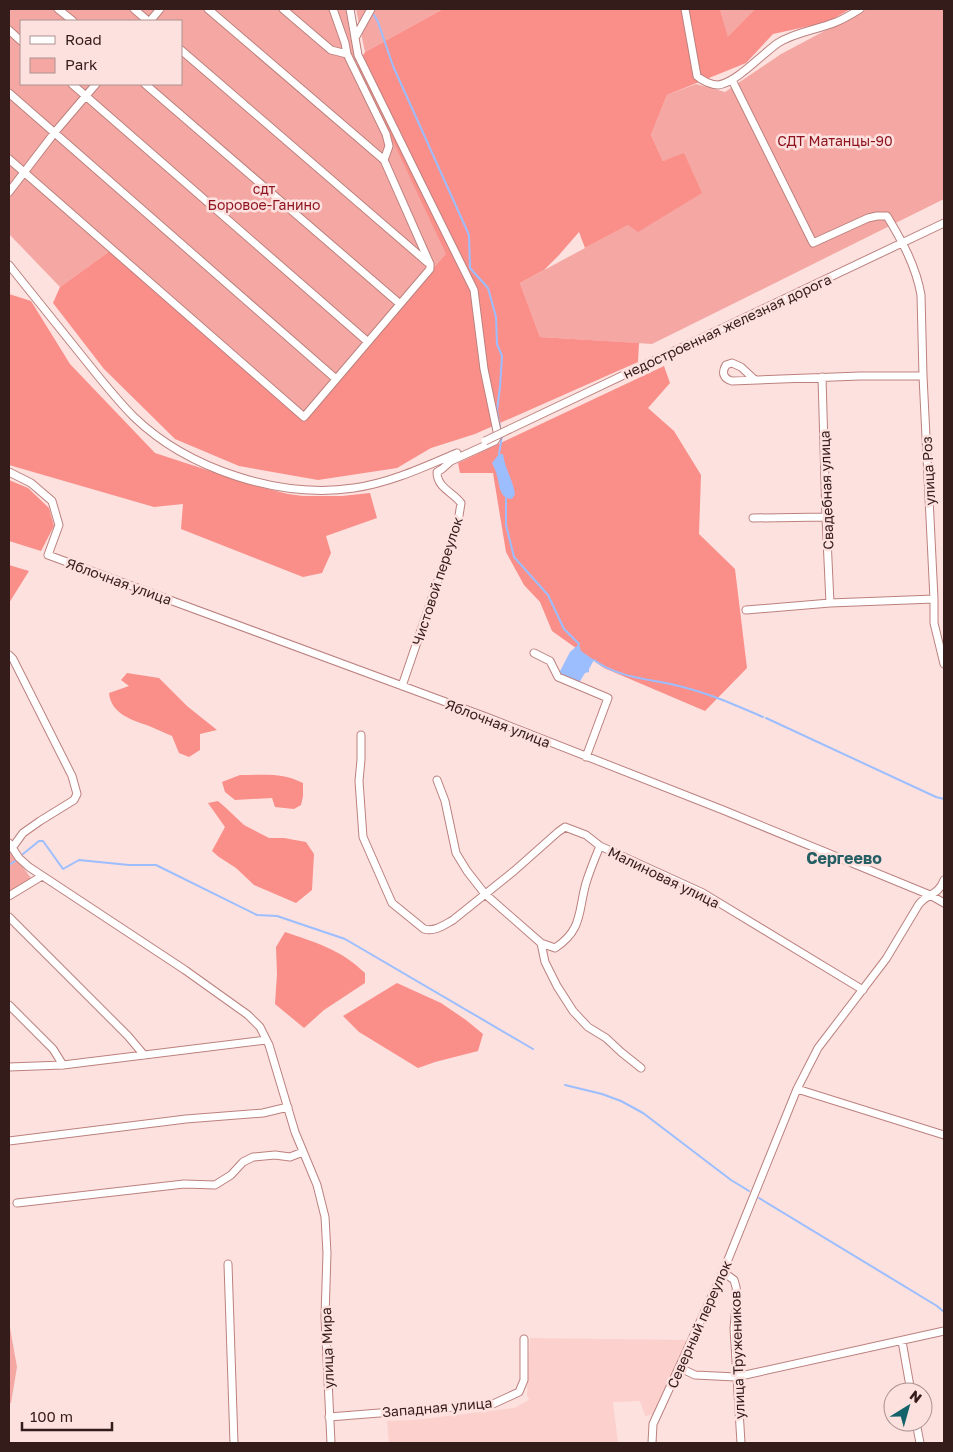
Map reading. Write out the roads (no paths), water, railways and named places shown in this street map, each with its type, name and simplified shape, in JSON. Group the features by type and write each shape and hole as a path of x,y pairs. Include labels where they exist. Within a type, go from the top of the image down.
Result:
{"street":[{"path":"58,9 72,20"},
{"path":"134,9 148,20"},
{"path":"150,20 160,9"},
{"path":"9,159 304,417 430,270 430,264 384,160 208,9"},
{"path":"283,9 331,50 347,54"},
{"path":"333,9 347,54 386,134 389,146 384,160"},
{"path":"350,9 355,38"},
{"path":"355,38 371,9"},
{"path":"685,9 698,76 717,85 732,80 762,54 780,42 797,34 837,22 860,9"},
{"path":"9,30 20,40"},
{"name":"Чистовой переулок","path":"355,38 358,55 474,290 484,369 498,436 495,441 451,461 437,472 440,484 462,503 461,510 402,686"},
{"path":"182,51 430,264"},
{"name":"улица Роз","path":"732,80 813,243 860,221 877,216 887,216 903,242 917,277 921,295 934,623 944,660"},
{"path":"73,85 368,342"},
{"path":"9,192 55,132 95,85"},
{"path":"146,85 400,304"},
{"path":"9,93 336,379"},
{"name":"недостроенная железная дорога","path":"9,265 114,396 153,433 198,461 223,471 259,482 298,490 320,491 354,488 390,480 485,441 944,223"},
{"path":"755,380 923,376"},
{"name":"Свадебная улица","path":"822,378 830,602"},
{"name":"Яблочная улица","path":"9,472 31,483 52,501 59,525 48,555 489,718 723,810 930,895 944,903"},
{"path":"753,518 826,517"},
{"path":"746,610 830,602 934,599"},
{"path":"534,653 550,661 558,677 608,698 586,757"},
{"path":"9,655 13,659 44,718 72,776 77,794 74,800 23,833 10,846"},
{"path":"361,735 359,781 363,836 392,903 424,929 430,931 453,920 485,894"},
{"path":"437,780 445,801 456,854 466,871 485,894 541,942 555,948 565,941 579,921 586,883 600,846"},
{"name":"Малиновая улица","path":"485,894 565,827 586,835 600,846 703,893 863,990"},
{"name":"улица Мира","path":"10,846 19,858 42,876 185,970 260,1026 269,1045 295,1132 317,1185 325,1217 325,1317 330,1443"},
{"path":"9,896 42,876"},
{"path":"930,895 938,892 944,880"},
{"name":"Северный переулок","path":"652,1443 653,1424 723,1272 797,1089 818,1048 886,959 919,904 930,895"},
{"path":"9,917 128,1036 144,1055"},
{"path":"541,942 545,962 573,1011 588,1027 606,1038 641,1068"},
{"path":"9,1005 53,1049 63,1065"},
{"path":"9,1068 63,1065 266,1040"},
{"path":"797,1089 944,1135"},
{"path":"9,1141 263,1113 288,1107"},
{"path":"17,1203 184,1184 215,1185 231,1175 243,1162 253,1157 275,1155 290,1157 304,1152"},
{"path":"228,1264 234,1443"},
{"name":"улица Тружеников","path":"723,1272 734,1280 737,1296 734,1328 741,1443"},
{"path":"680,1368 695,1375 736,1378 944,1330"},
{"name":"Западная улица","path":"329,1417 493,1404 519,1392 524,1380 524,1339"},
{"path":"902,1341 909,1382"}],"water":[{"path":"499,454 503,454 514,489 515,494 512,499 502,494 492,463"},
{"path":"579,644 581,651 594,660 589,672 585,673 579,683 559,673 570,652"}],"waterway":[{"path":"374,15 393,66 469,235 470,268 488,288 496,317 497,344 502,356 497,410 501,432"},
{"path":"499,454 502,436"},
{"path":"506,498 506,525 514,557 548,595 564,629 579,644"},
{"path":"594,660 613,671 700,692 763,717"},
{"path":"766,718 944,799"},
{"path":"23,854 39,841 43,841 63,869 79,860 129,865 156,865 257,915 277,916 345,939 533,1049"},
{"path":"9,865 15,861"},
{"path":"565,1085 602,1094 621,1101 643,1113 731,1180 749,1191"},
{"path":"759,1198 944,1312"}],"district":[{"name":"Сергеево","path":"844,858"}],"park label":[{"name":"СДТ Матанцы-90","path":"835,140"},
{"name":"сдт Боровое-Ганино","path":"264,196"}]}
